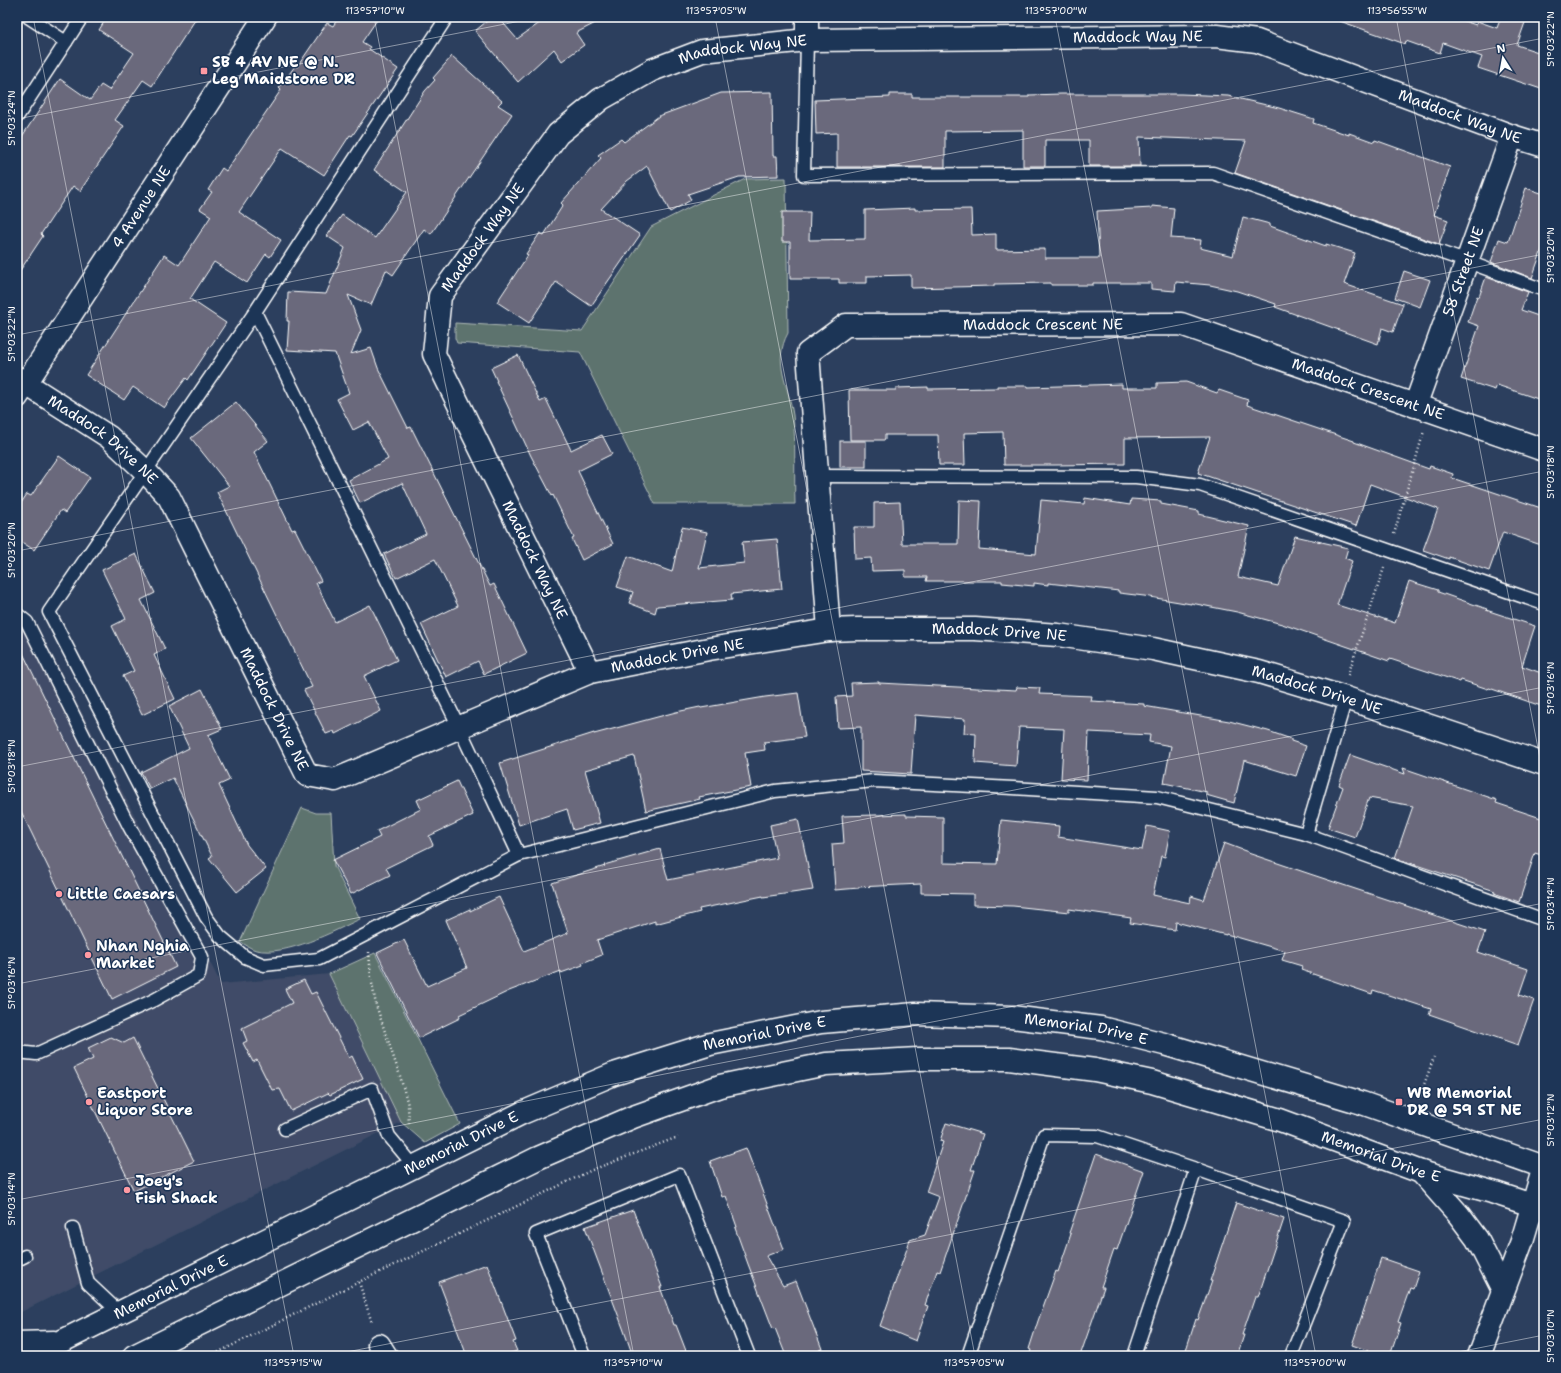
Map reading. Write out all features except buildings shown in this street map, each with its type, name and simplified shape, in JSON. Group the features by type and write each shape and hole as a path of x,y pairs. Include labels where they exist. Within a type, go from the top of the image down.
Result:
{"street":[{"name":"4 Avenue NE","path":"20,386 265,17"},
{"path":"807,17 807,40"},
{"name":"Maddock Way NE","path":"590,672 434,354 440,296 558,134 602,99 652,70 702,51 807,40 1216,36 1257,42 1512,136 1544,146"},
{"name":"58 Street NE","path":"1415,406 1512,136"},
{"name":"Maddock Crescent NE","path":"829,630 808,353 846,324 1181,324 1544,450"},
{"name":"Maddock Drive NE","path":"20,386 109,437 146,472 169,497 307,775 335,780 590,672 709,649 829,630 975,629 1058,635 1153,649 1259,672 1346,698 1544,764"},
{"name":"Memorial Drive E","path":"32,1356 522,1113 614,1074 710,1044 821,1022 916,1014 1011,1017 1108,1030 1164,1044 1362,1103 1544,1167"},
{"name":"Memorial Drive E","path":"134,1356 538,1158 633,1117 720,1086 826,1064 918,1059 1009,1059 1095,1070 1152,1082 1280,1120 1421,1172 1539,1207"},
{"path":"1479,1356 1522,1241 1539,1207 1544,1167"},
{"path":"1421,1172 1459,1215 1477,1239 1503,1290"},
{"path":"17,1343 61,1341"}],"lane":[{"path":"28,17 66,42"},
{"path":"17,117 82,17"},
{"path":"447,17 255,312 49,612 206,917 220,936 245,957 264,964 319,959 519,855 775,791 874,781 1157,797 1306,834 1544,920"},
{"path":"807,40 804,175 1214,173 1544,290"},
{"path":"255,312 459,727 519,855"},
{"path":"817,476 1136,477 1200,485 1544,604"},
{"path":"17,614 28,622 129,826 202,957 199,975 154,1000 36,1054 17,1052"},
{"path":"1306,834 1346,698"},
{"path":"286,1129 372,1089 390,1136 414,1166"},
{"path":"968,1356 1044,1135 1097,1136 1344,1221 1291,1356"},
{"path":"1134,1356 1196,1169"},
{"path":"584,1356 536,1234 679,1175 748,1356"},
{"path":"73,1228 88,1283 120,1312"}],"path":[{"path":"367,935 371,978 375,999 380,1020 397,1063 408,1105 409,1126"},
{"path":"1418,1100 1434,1057"},
{"path":"211,1356 359,1282 592,1170 678,1137"},
{"path":"359,1282 383,1350"}],"shaded area":[{"path":"17,608 35,621 221,984 329,974 401,1122 17,1314"}],"green space":[{"path":"786,178 788,333 783,344 781,364 793,415 795,504 655,504 580,352 457,343 455,338 455,323 582,331 651,227 745,179"},
{"path":"302,808 316,813 331,813 334,866 360,919 310,942 281,950 256,950 240,942"},
{"path":"375,953 460,1124 425,1143 401,1122 329,974"}],"place":[{"name":"SB 4 AV NE @ N. Leg Maidstone DR","path":"204,71"},
{"name":"Little Caesars","path":"59,894"},
{"name":"Nhan Nghia Market","path":"88,955"},
{"name":"Eastport Liquor Store","path":"89,1102"},
{"name":"WB Memorial DR @ 59 ST NE","path":"1399,1102"},
{"name":"Joey's Fish Shack","path":"127,1190"}]}
